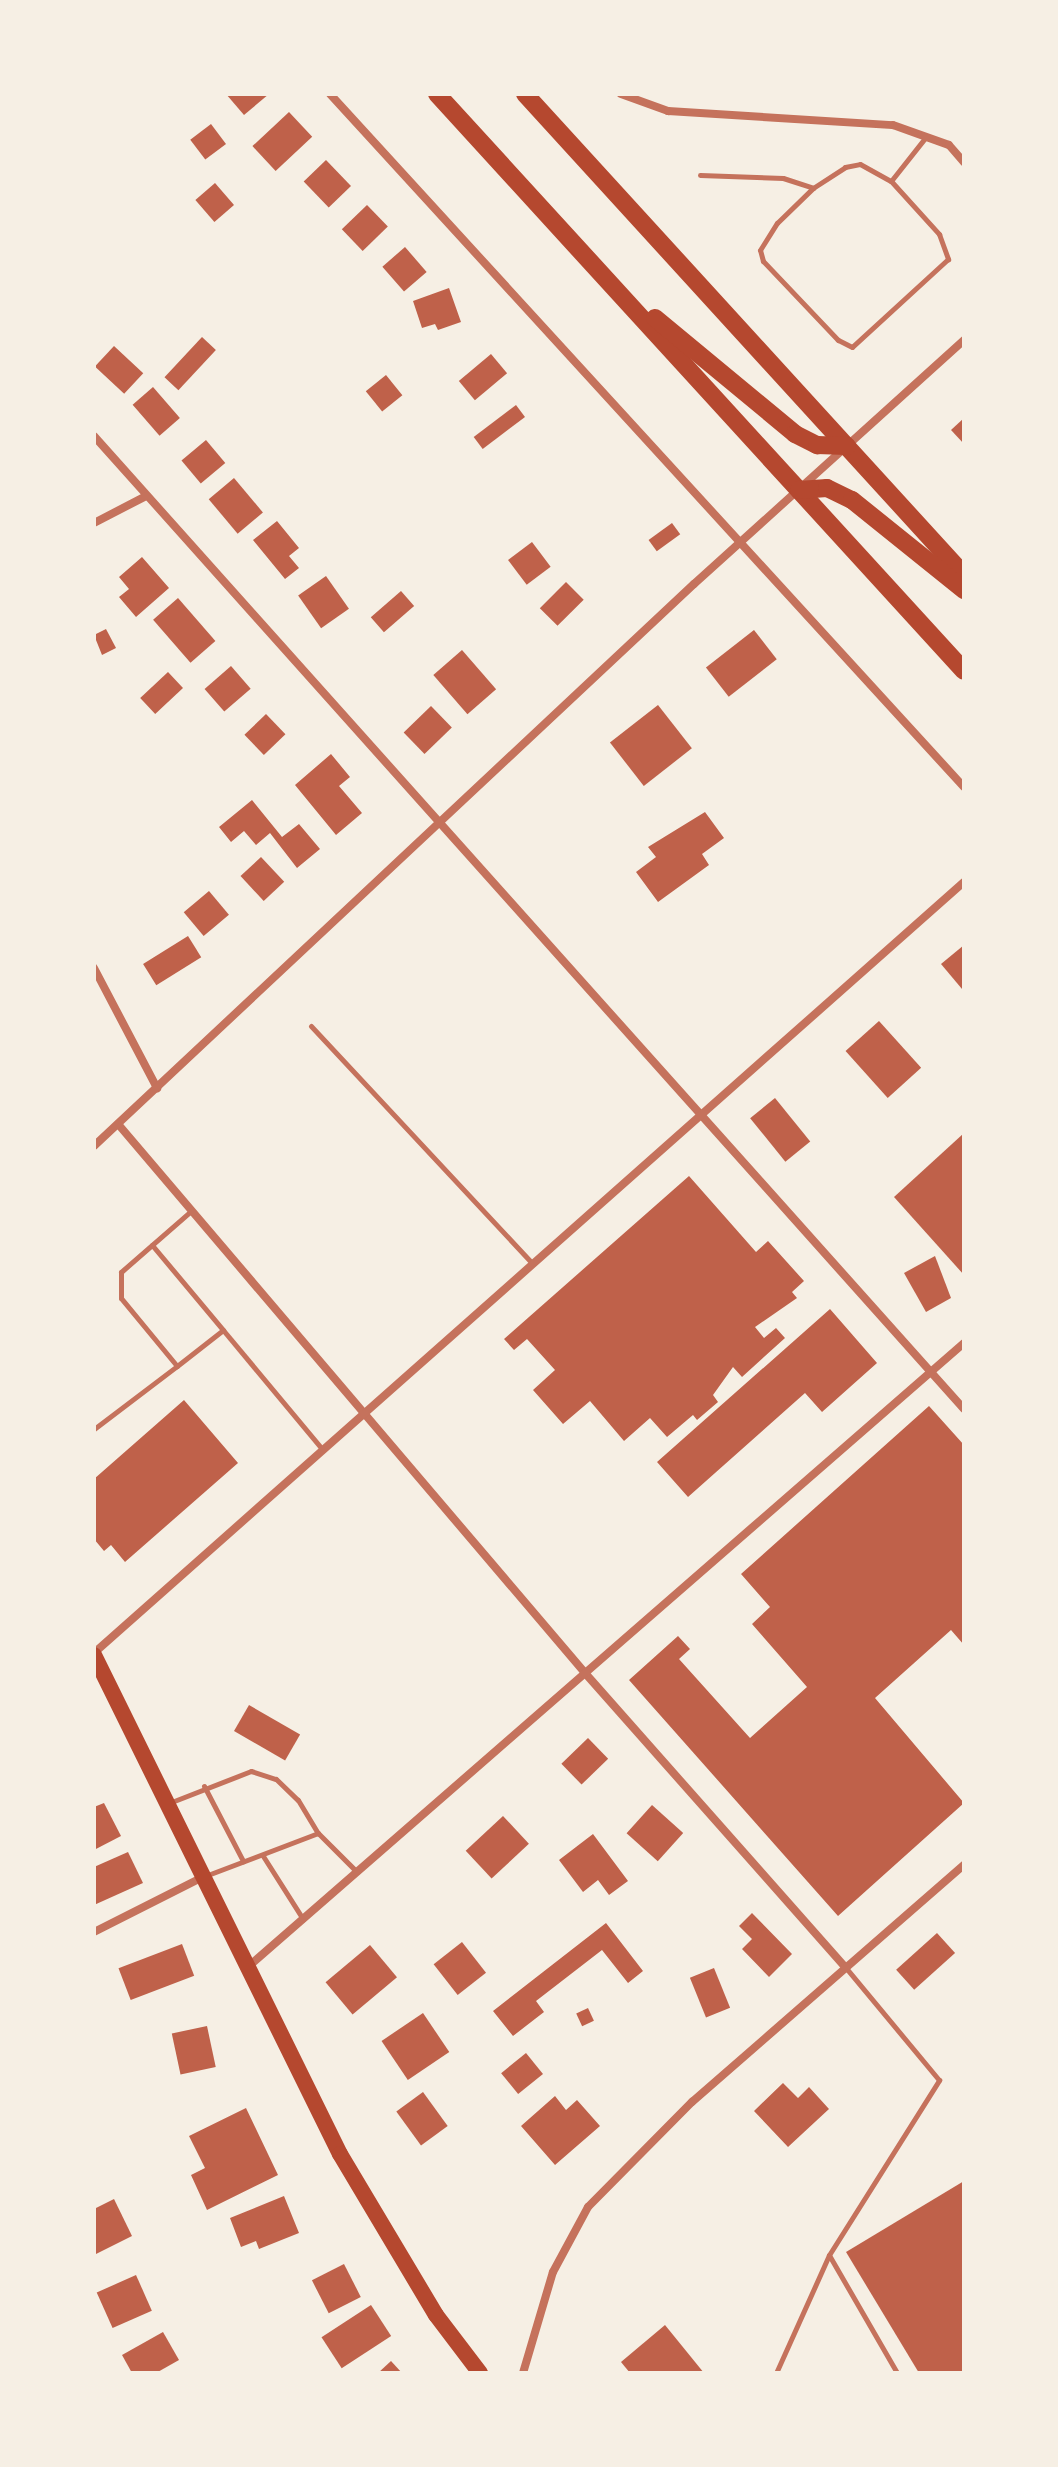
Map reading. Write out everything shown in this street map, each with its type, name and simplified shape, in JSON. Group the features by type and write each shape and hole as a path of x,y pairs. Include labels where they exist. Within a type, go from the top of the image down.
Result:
{"highway":[{"path":"437,94 964,671"},
{"path":"525,94 964,575"},
{"path":"590,261 778,422 817,445 847,446"},
{"path":"799,490 827,488 852,500 964,590"}],"main road":[{"path":"95,1661 340,2154 387,2238 480,2373"}],"street":[{"path":"330,94 964,787"},
{"path":"621,94 668,111 893,125 949,145 964,162"},
{"path":"94,1146 740,542 964,340"},
{"path":"94,436 964,1409"},
{"path":"94,523 146,496"},
{"path":"95,1661 363,1412 964,882"},
{"path":"94,968 157,1088"},
{"path":"118,1124 585,1673 846,1968"},
{"path":"249,1966 964,1343"},
{"path":"523,2373 553,2272 588,2207 692,2102 964,1865"},
{"path":"94,1932 204,1876"}],"lane":[{"path":"891,181 926,137"},
{"path":"860,164 891,181 939,234 948,259 867,337 852,347 838,340 763,261 765,238 813,188 845,167 860,164"},
{"path":"700,175 783,178 813,188"},
{"path":"311,1026 532,1263"},
{"path":"177,1366 121,1298 121,1272 192,1210"},
{"path":"152,1245 322,1449"},
{"path":"94,1429 223,1330"},
{"path":"168,1804 204,1786 251,1771 276,1779 298,1800 318,1833 357,1872"},
{"path":"204,1786 243,1861"},
{"path":"204,1876 318,1833"},
{"path":"263,1856 303,1919"},
{"path":"776,2373 829,2255 939,2080 846,1968"},
{"path":"829,2255 897,2373"}],"building":[{"path":"226,94 269,94 244,115"},
{"path":"289,112 312,137 276,171 252,146"},
{"path":"211,124 226,144 205,160 190,140"},
{"path":"326,160 351,186 329,207 304,182"},
{"path":"215,183 234,205 214,222 195,200"},
{"path":"367,205 388,227 363,251 342,229"},
{"path":"405,247 427,272 404,292 382,267"},
{"path":"449,288 461,322 438,330 435,324 422,328 413,301"},
{"path":"202,337 216,350 178,390 164,377"},
{"path":"114,346 143,373 124,394 95,366"},
{"path":"491,354 507,373 475,400 459,381"},
{"path":"386,375 402,395 382,412 366,391"},
{"path":"153,387 180,418 160,436 133,405"},
{"path":"516,405 525,417 483,449 474,437"},
{"path":"964,418 964,444 951,430"},
{"path":"206,440 225,463 201,484 181,461"},
{"path":"234,478 263,512 238,534 209,499"},
{"path":"277,521 299,548 289,556 299,568 285,579 253,540"},
{"path":"672,523 680,534 657,551 649,540"},
{"path":"532,542 551,567 527,585 508,560"},
{"path":"142,557 169,588 136,617 119,597 129,589 119,577"},
{"path":"326,576 349,609 321,628 298,596"},
{"path":"566,582 584,600 558,626 540,608"},
{"path":"401,591 414,606 384,632 371,617"},
{"path":"178,598 215,641 190,663 153,620"},
{"path":"106,629 116,648 102,655 94,635"},
{"path":"754,630 777,659 729,697 706,668"},
{"path":"462,650 496,689 467,714 433,675"},
{"path":"231,666 251,689 224,712 205,689"},
{"path":"168,672 183,688 155,714 140,698"},
{"path":"658,705 692,748 644,786 610,743"},
{"path":"431,706 452,728 425,754 404,732"},
{"path":"266,714 285,734 264,755 244,735"},
{"path":"331,754 350,777 339,786 362,813 336,835 295,785"},
{"path":"252,800 282,837 299,824 320,849 297,868 270,833 256,845 244,831 231,842 219,827"},
{"path":"705,812 724,838 702,854 709,865 658,902 636,872 656,857 648,847"},
{"path":"261,857 284,882 264,901 241,876"},
{"path":"209,891 229,915 204,936 184,912"},
{"path":"188,936 201,957 156,985 143,964"},
{"path":"964,945 964,987 962,989 941,964"},
{"path":"879,1021 921,1068 888,1098 846,1051"},
{"path":"775,1098 810,1142 785,1162 750,1118"},
{"path":"964,1133 964,1275 894,1197"},
{"path":"689,1176 756,1252 768,1241 804,1281 792,1292 797,1298 755,1327 764,1338 776,1328 785,1338 742,1377 733,1367 713,1395 718,1402 697,1420 693,1415 667,1437 650,1418 624,1441 590,1401 563,1424 533,1390 555,1370 527,1339 514,1350 504,1339"},
{"path":"935,1256 951,1298 926,1312 904,1273"},
{"path":"830,1309 877,1363 822,1412 805,1393 688,1497 657,1462"},
{"path":"184,1400 238,1463 125,1562 111,1545 104,1551 94,1539 94,1479"},
{"path":"929,1406 964,1445 964,1645 951,1630 875,1698 964,1803 838,1916 629,1680 678,1636 690,1649 679,1659 750,1738 807,1687 752,1624 770,1607 741,1574"},
{"path":"249,1705 300,1734 285,1760 234,1731"},
{"path":"588,1738 608,1759 582,1785 561,1764"},
{"path":"104,1803 121,1836 94,1850 94,1807"},
{"path":"652,1805 683,1833 658,1861 627,1833"},
{"path":"503,1816 529,1844 492,1879 466,1851"},
{"path":"593,1834 628,1881 609,1895 598,1880 583,1892 559,1860"},
{"path":"128,1852 143,1883 94,1905 94,1867"},
{"path":"752,1913 792,1954 769,1977 742,1949 752,1939 739,1926"},
{"path":"606,1923 643,1971 628,1983 602,1950 536,2001 544,2012 513,2036 493,2011"},
{"path":"937,1933 955,1953 914,1990 896,1970"},
{"path":"462,1942 486,1973 458,1995 434,1964"},
{"path":"182,1944 194,1976 131,2000 119,1968"},
{"path":"370,1945 397,1977 353,2014 326,1982"},
{"path":"714,1968 730,2008 706,2018 690,1978"},
{"path":"588,2008 594,2021 582,2026 576,2013"},
{"path":"423,2013 449,2052 408,2080 382,2041"},
{"path":"207,2026 216,2067 181,2075 172,2033"},
{"path":"526,2053 543,2074 518,2094 501,2073"},
{"path":"783,2083 798,2098 809,2087 829,2109 788,2147 754,2111"},
{"path":"423,2092 448,2126 421,2145 396,2111"},
{"path":"555,2096 566,2110 577,2100 600,2126 555,2165 521,2126"},
{"path":"246,2108 278,2175 207,2210 191,2175 205,2168 189,2136"},
{"path":"964,2181 964,2373 919,2373 846,2252"},
{"path":"284,2196 299,2233 259,2249 256,2241 241,2247 230,2218"},
{"path":"114,2199 132,2236 94,2255 94,2209"},
{"path":"344,2264 361,2297 329,2313 312,2280"},
{"path":"136,2275 152,2311 113,2328 97,2292"},
{"path":"371,2305 391,2336 342,2368 322,2337"},
{"path":"665,2325 704,2373 630,2373 621,2362"},
{"path":"163,2332 179,2360 156,2373 132,2373 122,2355"},
{"path":"391,2361 402,2373 378,2373"}]}
